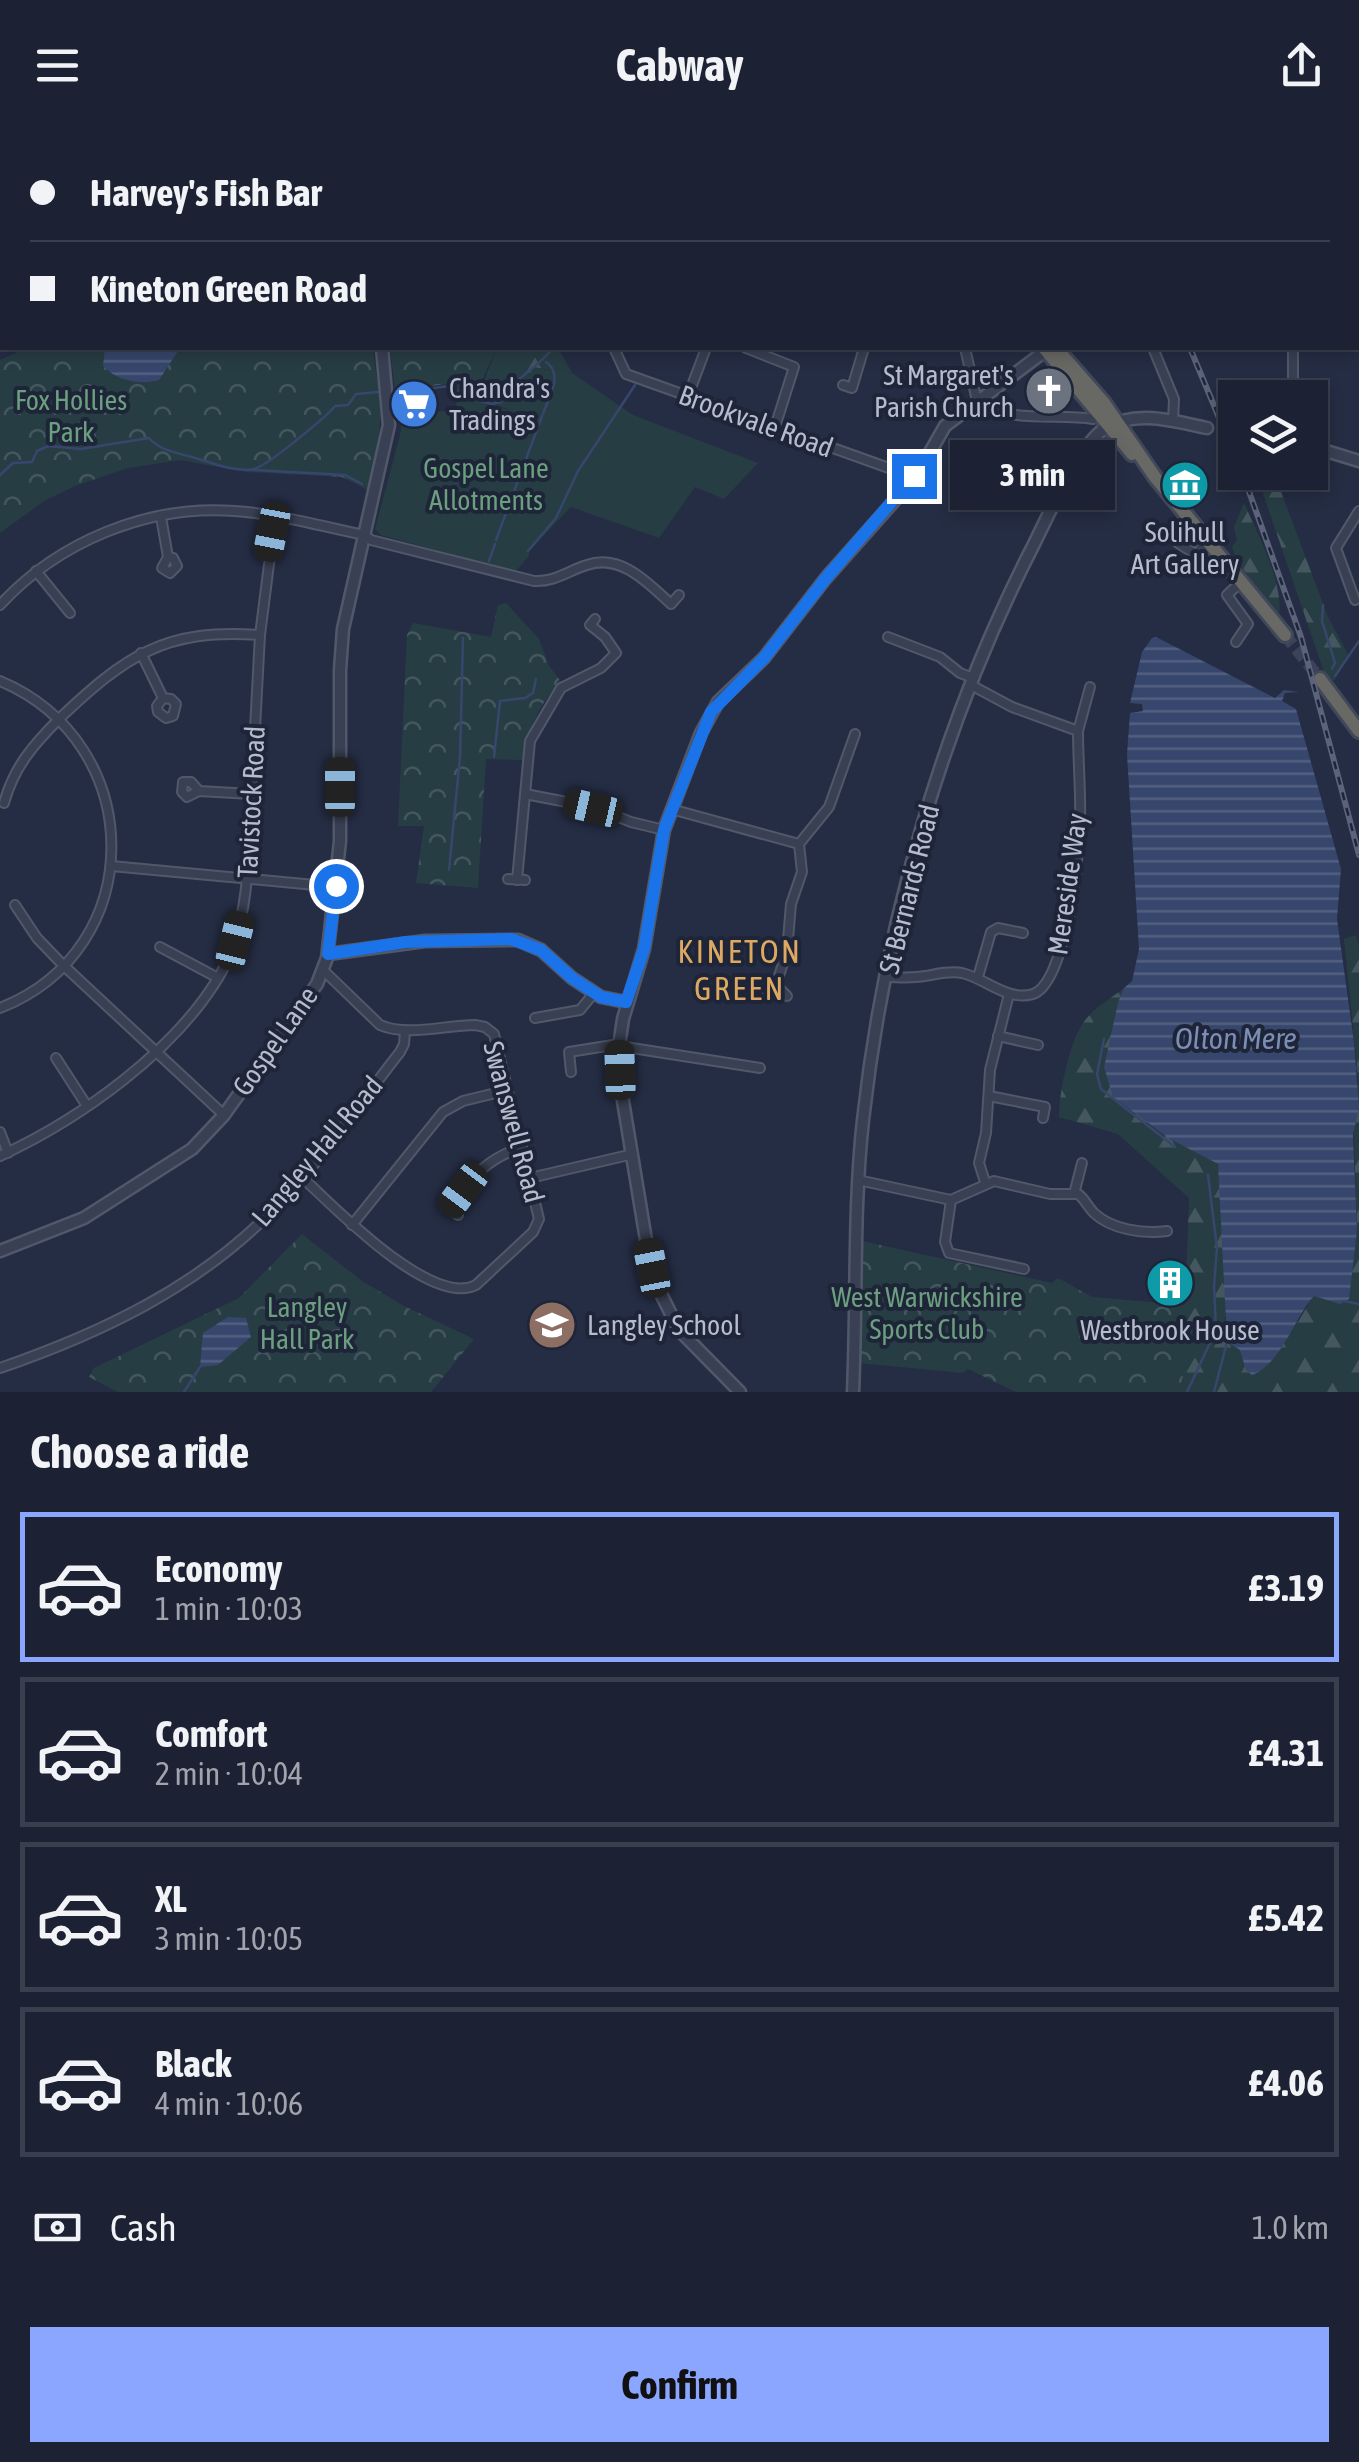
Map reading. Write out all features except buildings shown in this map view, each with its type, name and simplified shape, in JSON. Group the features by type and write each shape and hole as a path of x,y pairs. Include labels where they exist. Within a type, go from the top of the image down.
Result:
{"highway":[{"path":"1051,350 1286,635"},
{"path":"1320,679 1359,731"}],"street":[{"name":"Gospel Lane","path":"0,1251 64,1228 180,1160 224,1115 298,1012 322,969 328,954 341,830 341,657 346,609 389,425 382,350"},
{"name":"Brookvale Road","path":"615,350 626,374 914,476"},
{"path":"688,396 705,350"},
{"path":"751,350 794,366 775,427"},
{"path":"843,386 852,388 863,350"},
{"path":"966,350 977,401"},
{"path":"740,1392 688,1341 666,1306 652,1268 623,1101 619,1045 626,1002 644,949 664,830 701,733 718,702 764,658 826,578 914,476 944,426 1046,350"},
{"path":"1154,350 1174,399 1174,421"},
{"path":"1293,350 1293,380"},
{"path":"977,401 1000,412 1094,419"},
{"path":"1113,424 1138,417 1218,431"},
{"name":"St Bernards Road","path":"853,1392 863,1119 886,977 923,827 972,682 1004,606 1050,512 1091,441 1113,424"},
{"path":"1328,452 1359,461"},
{"path":"0,605 36,571 86,540 161,517 210,510 275,516 364,535 537,582 562,578 587,564 620,566 672,604 680,595"},
{"path":"1355,600 1346,590 1336,551 1359,511"},
{"name":"Tavistock Road","path":"4,1154 86,1106 157,1052 218,978 235,941 247,878 260,635 275,516"},
{"path":"161,517 168,557"},
{"path":"1180,533 1178,543 1197,555 1210,542"},
{"path":"1326,534 1340,541"},
{"path":"36,571 70,613"},
{"path":"1236,642 1248,624 1227,594 1242,581"},
{"path":"517,879 530,741 556,693 568,682 601,668 616,653 590,624 595,619"},
{"path":"4,802 10,780 26,753 104,678 141,653 203,635 260,635"},
{"path":"893,651 893,639 940,657 1012,707 1078,731"},
{"path":"141,653 163,698"},
{"path":"0,681 30,696 59,720 95,767 110,816 111,866 92,926 64,965 36,990 0,1008"},
{"name":"Mereside Way","path":"1008,994 1038,992 1045,987 1057,963 1075,874 1080,825 1078,731 1090,687"},
{"path":"768,994 776,985 787,950 791,904 802,872 799,844 829,807 855,734"},
{"path":"199,791 252,794"},
{"path":"525,794 593,808 664,830"},
{"path":"671,809 799,844"},
{"path":"111,866 336,886"},
{"path":"15,905 37,938 224,1115"},
{"path":"978,977 991,932 998,928 1018,929"},
{"path":"328,954 406,942 511,939 541,950 594,993 626,1002"},
{"path":"160,946 218,978"},
{"path":"322,969 380,1026 405,1031"},
{"path":"886,977 919,978 956,972 978,977 1008,994 991,1058 986,1133 979,1163 985,1182"},
{"path":"776,985 786,996"},
{"path":"534,1018 580,1010 594,993"},
{"name":"Swanswell Road","path":"302,1177 400,1262 451,1288 467,1290 476,1285 538,1224 539,1214 497,1041 485,1027 460,1025 405,1031"},
{"name":"Langley Hall Road","path":"0,1368 102,1329 180,1285 237,1243 269,1215 302,1177 400,1052 405,1031"},
{"path":"998,1036 1038,1045"},
{"path":"571,1072 569,1052 619,1045 760,1068"},
{"path":"56,1058 86,1106"},
{"path":"352,1224 443,1112 463,1102 508,1090"},
{"path":"989,1096 1045,1108 1043,1118"},
{"path":"0,1132 4,1154"},
{"path":"458,1214 449,1208 480,1168 522,1148"},
{"path":"530,1178 633,1154"},
{"path":"1074,1194 1082,1163"},
{"path":"858,1180 951,1200 985,1182 1002,1182 1050,1194 1081,1195 1099,1217 1145,1237 1168,1230"},
{"path":"951,1200 945,1242 949,1254 1024,1269"}],"green space":[{"name":"Fox Hollies Park","path":"22,350 373,350 381,411 368,490 342,477 247,472 180,460 128,468 75,486 44,501 0,533 0,360"},
{"path":"390,350 496,350 481,382 457,391 448,384 395,390"},
{"path":"496,350 559,350 572,373 533,367 512,411 487,401 480,392"},
{"name":"Gospel Lane Allotments","path":"532,367 572,373 633,415 758,463 724,499 695,487 659,538 571,507 529,551 515,572 381,535 375,529 401,431 400,415 456,410 457,391 512,411"},
{"path":"1262,490 1280,490 1328,617 1349,656 1334,681 1324,672"},
{"path":"1244,503 1274,573 1279,615 1236,560 1232,546 1237,541 1234,527"},
{"path":"506,603 539,639 549,666 562,683 547,697 536,717 523,760 486,759 478,888 416,883 424,826 398,826 407,635 413,623 491,637 498,605"},
{"path":"1356,935 1359,947 1359,1392 1182,1392 1189,1198 1118,1134 1059,1117 1070,1052 1090,1015 1123,989 1104,1067 1170,1139 1218,1164 1225,1327 1298,1322 1314,1295 1340,1303 1357,1230 1354,1136 1358,1077 1344,939"},
{"name":"Langley Hall Park","path":"302,1234 362,1281 474,1339 431,1392 118,1392 89,1377 94,1368 239,1298"},
{"name":"West Warwickshire Sports Club","path":"862,1241 1052,1283 1058,1278 1092,1297 1186,1305 1182,1392 1016,1392 968,1369 963,1373 860,1363"}],"water":[{"path":"105,350 179,350 159,380 129,380 103,366"},
{"name":"Olton Mere","path":"1156,637 1275,698 1284,690 1299,692 1285,693 1282,701 1296,709 1341,869 1337,919 1359,1107 1353,1135 1357,1230 1349,1299 1340,1304 1314,1296 1280,1351 1252,1375 1246,1370 1240,1350 1227,1342 1218,1164 1170,1139 1113,1097 1104,1067 1118,1003 1123,989 1132,981 1139,949 1127,754 1130,713 1143,711 1142,704 1130,703 1142,652"},
{"path":"228,1317 246,1318 251,1337 218,1365 200,1367 203,1333"}],"waterway":[{"path":"419,390 449,386 468,398 492,404 501,402 512,386 551,350"},
{"path":"543,414 555,379 546,362"},
{"path":"528,551 556,518 578,471 635,385"},
{"path":"0,475 13,463 32,462 37,451 48,446 81,449 149,438 174,452 231,468 254,469 296,441 335,406 348,405 356,394 378,392"},
{"path":"496,540 542,416"},
{"path":"253,470 345,475 362,484"},
{"path":"489,561 495,544"},
{"path":"1323,605 1322,621 1335,663 1332,669"},
{"path":"449,870 460,757 463,638"},
{"path":"1335,676 1359,641"},
{"path":"494,757 500,701 525,698 533,693 536,679"},
{"path":"1104,1039 1097,1074 1101,1089 1175,1147"},
{"path":"1187,1392 1216,1330 1217,1248 1208,1175"},
{"path":"1344,1301 1359,1304"},
{"path":"1214,1392 1227,1342"},
{"path":"184,1392 200,1367"}],"tunnel":[{"path":"1285,635 1320,679"}],"railway":[{"path":"1191,350 1218,415"},
{"path":"1248,490 1301,637 1359,855"}],"place":[{"name":"St Margaret's Parish Church","path":"1049,391"},
{"name":"Chandra's Tradings","path":"414,404"},
{"name":"Solihull Art Gallery","path":"1185,485"},
{"name":"Westbrook House","path":"1170,1283"},
{"name":"Langley School","path":"552,1325"}],"district":[{"name":"KINETON GREEN","path":"740,970"}],"route":[{"path":"336,886 328,954 406,942 518,940 541,950 601,997 626,1002 644,949 664,830 711,712 764,658 826,578 914,476"}]}
